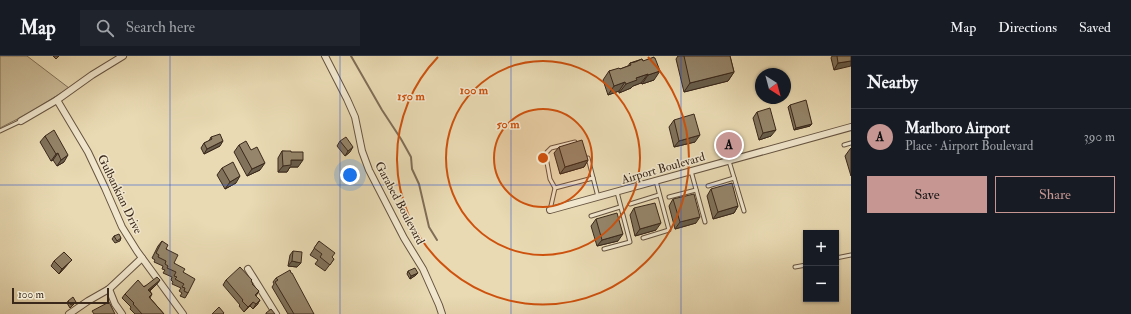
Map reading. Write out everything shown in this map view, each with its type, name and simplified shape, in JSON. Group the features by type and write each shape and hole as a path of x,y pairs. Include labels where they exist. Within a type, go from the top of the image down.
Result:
{"street":[{"path":"21,121 57,100 92,75 123,56"},
{"name":"Garabed Boulevard","path":"325,56 355,117 362,151 368,170 404,238 423,269 442,314"},
{"name":"Gulbankian Drive","path":"57,100 88,152 122,227 142,258 183,314"},
{"name":"Airport Boulevard","path":"550,210 851,127"},
{"path":"70,314 88,301 109,289 142,258"},
{"path":"248,269 276,314"},
{"path":"109,289 115,304 122,314"}],"lane":[{"path":"0,131 21,121"},
{"path":"550,210 555,188 550,179 546,157 547,152 551,148 570,143 582,143"},
{"path":"844,145 851,143"},
{"path":"586,153 598,197"},
{"path":"729,161 744,211"},
{"path":"691,171 705,222"},
{"path":"555,188 593,178"},
{"path":"708,186 734,178"},
{"path":"643,238 669,230 656,181"},
{"path":"669,197 696,190"},
{"path":"604,249 630,242 617,192"},
{"path":"630,204 659,195"},
{"path":"590,216 620,207"},
{"path":"839,257 851,255"},
{"path":"795,267 803,266"}],"shaded area":[{"path":"0,56 27,56 69,88 29,113 0,128"}],"building":[{"path":"684,56 730,56 734,72 690,83"},
{"path":"837,56 851,56 851,61 838,63"},
{"path":"654,57 660,71 636,78 637,80 626,84 625,82 614,86 609,71 631,65 630,63 642,59 643,61"},
{"path":"806,100 812,124 796,128 790,105"},
{"path":"770,108 776,130 763,133 757,112"},
{"path":"694,114 700,135 679,141 674,120"},
{"path":"54,130 68,155 61,160 58,153 56,154 45,136"},
{"path":"220,134 223,141 207,149 204,143 212,139 211,137"},
{"path":"346,137 353,147 348,151 340,141"},
{"path":"582,140 588,160 565,167 559,147"},
{"path":"246,141 251,150 257,147 265,163 252,169 239,145"},
{"path":"282,151 303,152 303,160 291,160 291,165 283,166"},
{"path":"233,162 240,176 230,182 222,168"},
{"path":"732,183 738,206 718,212 711,189"},
{"path":"694,194 700,217 680,222 673,199"},
{"path":"655,203 661,223 640,229 634,208"},
{"path":"617,213 623,234 602,240 596,219"},
{"path":"119,234 121,238 117,241 114,236"},
{"path":"162,241 168,245 166,249 178,255 174,263 185,269 183,272 195,279 188,293 184,291 185,288 182,287 184,284 175,279 177,277 174,276 176,272 167,268 168,266 165,264 166,261 158,257 159,255 156,253"},
{"path":"319,241 335,253 332,257 334,259 330,265 320,257 322,254 314,248"},
{"path":"293,251 302,252 301,263 292,261"},
{"path":"64,252 72,260 62,269 54,261"},
{"path":"240,267 252,280 252,284 259,291 255,295 260,300 256,304 253,302 248,307 226,280"},
{"path":"415,268 418,273 411,276 408,271"},
{"path":"290,270 314,314 294,314 275,282 278,280 276,278"},
{"path":"157,277 160,280 148,290 152,294 149,297 164,314 142,314 125,294 138,280 144,287"},
{"path":"73,297 76,302 71,305 68,301"},
{"path":"109,302 115,314 94,314 92,311"},
{"path":"219,307 224,313 223,314 212,314"},
{"path":"271,309 275,314 266,314 266,313"}],"waterway":[{"path":"351,56 411,157 412,169 419,184 429,227 437,240"}],"place":[{"name":"Marlboro Airport","path":"729,145"}]}
